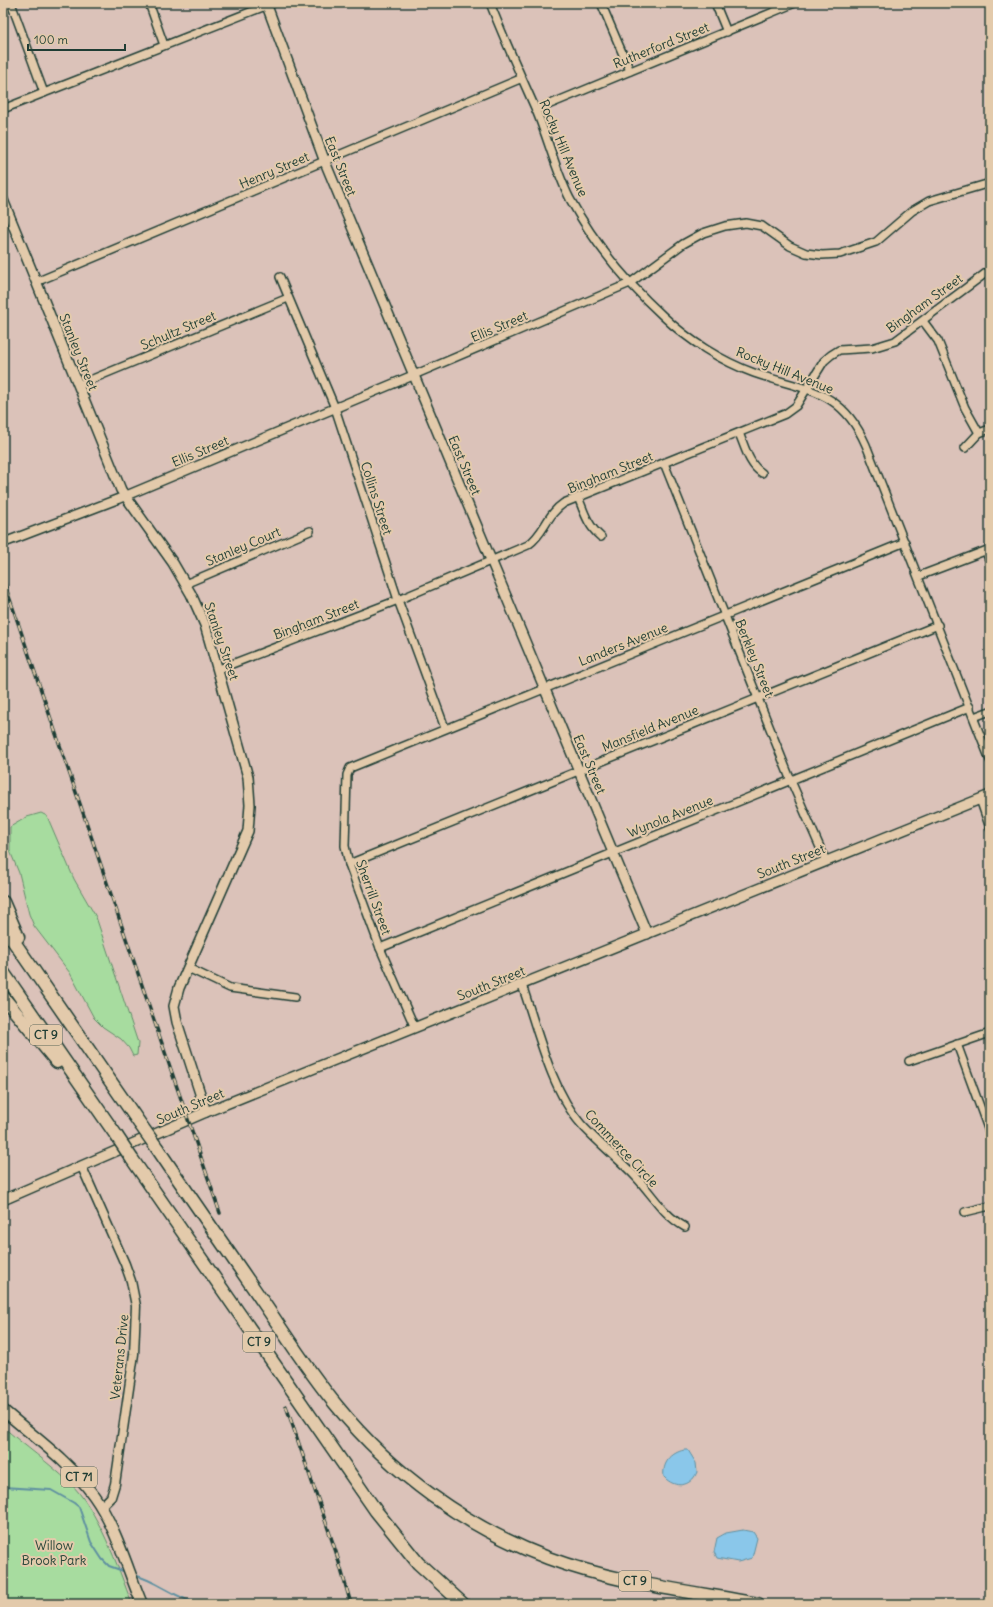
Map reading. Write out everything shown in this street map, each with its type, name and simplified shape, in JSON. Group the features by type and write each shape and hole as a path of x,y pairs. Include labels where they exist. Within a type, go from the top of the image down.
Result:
{"highway":[{"path":"3,902 35,972"},
{"name":"CT 9","path":"3,926 324,1390 354,1426 393,1465 453,1509 516,1544 562,1562 597,1573 758,1604"},
{"name":"CT 9","path":"3,972 386,1525 437,1582 463,1604"},
{"path":"3,997 71,1080 89,1097"}],"main road":[{"name":"East Street","path":"269,4 325,162 647,934"},
{"name":"Stanley Street","path":"3,200 124,496 165,552 185,584 205,625 219,670 248,777 250,800 249,824 242,847 188,968 177,994 174,1006 175,1015 206,1112"},
{"name":"South Street","path":"3,1200 206,1112 990,795"},
{"name":"CT 71","path":"3,1410 71,1469 90,1490 100,1507 142,1604"}],"street":[{"path":"11,3 44,93"},
{"path":"148,3 164,46"},
{"name":"Rocky Hill Avenue","path":"490,3 520,79 536,110 570,198 595,241 630,283 664,318 706,349 752,372 824,395 837,404 851,418 860,431 919,576 990,760"},
{"path":"601,3 630,71"},
{"path":"715,3 727,32"},
{"name":"Rutherford Street","path":"536,110 795,3"},
{"path":"3,109 269,4"},
{"name":"Henry Street","path":"36,282 520,79"},
{"name":"Ellis Street","path":"3,543 124,496 630,283 683,244 703,233 725,226 746,223 762,226 790,246 806,253 822,255 840,254 876,242 912,212 929,201 990,184"},
{"name":"Bingham Street","path":"219,670 398,600 492,561 532,542 536,539 555,509 578,497 785,414 796,406 808,389 824,361 838,350 886,345 895,341 990,270"},
{"name":"Collins Street","path":"280,277 335,408 398,600 445,728"},
{"name":"Schultz Street","path":"78,385 288,298"},
{"path":"923,321 938,341 965,408 979,433"},
{"path":"965,448 979,433 990,429"},
{"path":"739,433 751,462 756,469 762,473"},
{"name":"Berkley Street","path":"664,463 791,781 826,861"},
{"path":"578,497 587,521 594,531 601,537"},
{"name":"Stanley Court","path":"185,584 310,531"},
{"name":"Landers Avenue","path":"350,768 445,728 905,542"},
{"path":"919,576 988,550 990,563"},
{"name":"Mansfield Avenue","path":"349,864 938,625"},
{"name":"Wynola Avenue","path":"380,948 613,852 791,781 970,706"},
{"path":"974,717 990,710"},
{"name":"Sherrill Street","path":"350,768 347,775 345,846 349,864 380,948 416,1028"},
{"path":"980,799 990,828"},
{"path":"188,968 230,988 295,997"},
{"name":"Commerce Circle","path":"522,985 559,1090 581,1124 637,1178 663,1211 675,1221 685,1226"},
{"path":"909,1062 990,1033"},
{"path":"957,1044 990,1134"},
{"name":"Veterans Drive","path":"82,1167 129,1273 134,1294 136,1316 134,1354 115,1484 111,1497 100,1507"},
{"path":"965,1212 990,1206"}],"green space":[{"path":"41,813 47,816 74,879 96,917 138,1043 137,1055 133,1056 129,1048 121,1039 103,1027 94,1018 70,973 34,926 29,914 19,873 10,851 10,827 27,817"},
{"name":"Willow Brook Park","path":"3,1427 61,1475 79,1493 89,1507 106,1539 132,1604 3,1604"}],"water":[{"path":"684,1450 688,1450 696,1463 697,1472 691,1481 678,1485 668,1481 664,1477 664,1467 671,1456"},
{"path":"743,1530 753,1532 757,1538 752,1558 738,1562 717,1558 714,1552 717,1538 726,1533"}],"waterway":[{"path":"3,1487 51,1490 74,1503 79,1507 91,1542 102,1559 109,1566 126,1572"},
{"path":"134,1575 151,1581 191,1602 200,1604"}],"railway":[{"path":"3,579 220,1213"},
{"path":"286,1406 336,1552 351,1604"}]}
